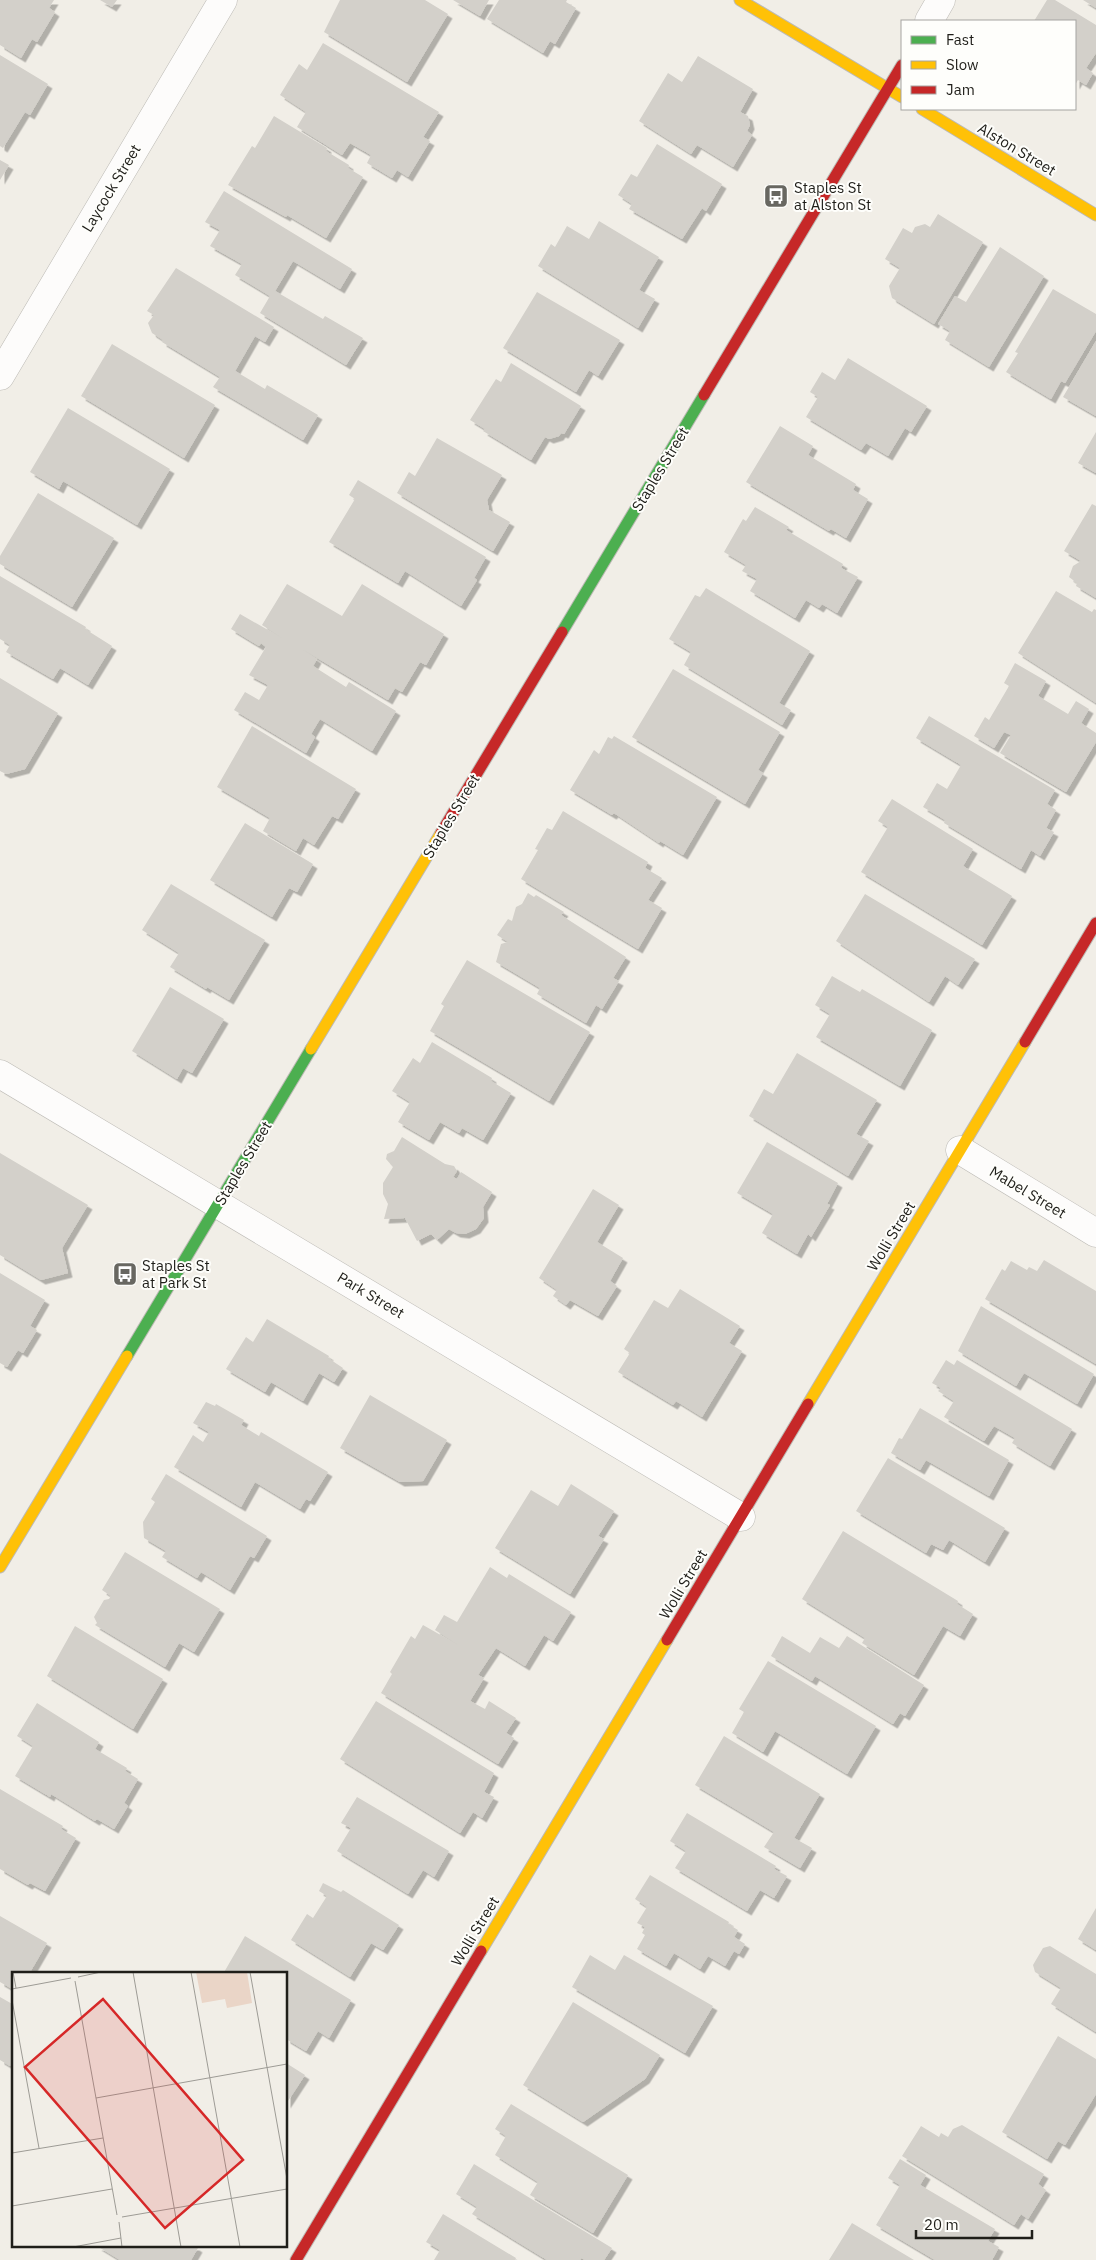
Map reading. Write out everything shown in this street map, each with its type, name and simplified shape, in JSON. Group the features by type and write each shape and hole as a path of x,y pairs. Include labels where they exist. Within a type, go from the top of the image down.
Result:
{"street":[{"name":"Laycock Street","path":"0,376 223,0"},
{"path":"740,0 901,96"},
{"path":"930,20 942,0"},
{"name":"Staples Street","path":"0,1567 901,67"},
{"name":"Alston Street","path":"924,110 1096,215"},
{"name":"Wolli Street","path":"296,2260 1096,922"},
{"name":"Park Street","path":"0,1074 741,1517"},
{"name":"Mabel Street","path":"960,1150 1096,1234"}],"building":[{"path":"0,0 54,0 49,8 55,12 37,42 32,39 21,58 0,45"},
{"path":"100,0 117,0 112,7"},
{"path":"340,0 425,0 448,14 407,82 324,32"},
{"path":"453,0 489,0 480,16"},
{"path":"499,0 567,0 566,2 576,8 555,44 550,41 543,53 487,19"},
{"path":"1047,0 1055,0 1096,25 1096,53 1086,68 1093,73 1086,85 1078,80 1076,83 1076,20 1035,20"},
{"path":"1083,0 1096,0 1096,8"},
{"path":"323,43 439,112 423,137 430,141 408,177 397,170 392,178 367,163 371,155 350,143 342,155 297,127 306,112 280,95 299,64 307,70"},
{"path":"0,55 48,84 30,115 25,112 3,148 0,146"},
{"path":"698,56 753,89 740,112 748,116 750,125 747,131 752,135 733,167 697,145 691,154 639,121 668,73 682,82"},
{"path":"274,116 327,148 326,151 349,165 348,168 363,177 326,238 287,215 286,217 228,185 252,146 255,148"},
{"path":"657,144 722,184 706,211 702,208 682,239 629,209 632,204 618,195 631,174 637,177"},
{"path":"0,160 9,165 0,180"},
{"path":"224,191 352,269 340,289 293,261 275,291 323,319 325,316 363,338 346,365 260,313 270,296 235,275 242,264 210,246 220,230 205,222"},
{"path":"938,214 983,242 934,324 892,298 889,286 900,268 885,259 903,228 912,233 915,227 925,224 930,227"},
{"path":"599,221 659,257 639,290 655,299 638,328 538,266 551,244 555,247 567,226 589,239"},
{"path":"1000,247 1044,276 989,367 945,340 950,331 938,324 955,296 966,302"},
{"path":"176,268 274,327 265,342 255,336 235,371 265,389 267,385 318,415 303,440 213,387 220,377 162,342 163,340 152,333 148,323 154,315 147,311"},
{"path":"1053,289 1096,314 1096,331 1065,383 1061,381 1051,399 1006,372 1018,353 1015,352"},
{"path":"537,292 620,340 598,376 589,370 576,392 503,348"},
{"path":"1096,341 1096,416 1063,397"},
{"path":"112,344 215,405 184,458 81,396"},
{"path":"848,358 927,406 911,432 905,428 888,456 866,443 861,450 806,417 818,397 810,392 822,372 835,380"},
{"path":"511,363 581,406 564,434 561,433 559,436 549,439 545,437 531,460 483,431 485,429 470,420 496,379 501,382"},
{"path":"68,408 170,469 137,525 63,481 59,489 30,472"},
{"path":"780,426 813,446 808,455 856,484 853,490 868,499 846,538 831,529 829,531 746,482"},
{"path":"1096,432 1096,473 1078,463"},
{"path":"437,438 502,475 487,500 489,510 510,522 493,551 397,493 409,472 415,476"},
{"path":"358,480 486,557 474,578 477,580 461,606 405,571 398,583 329,542 355,499 349,495"},
{"path":"38,493 114,538 72,607 0,564 0,556"},
{"path":"1092,504 1096,506 1096,598 1076,586 1077,583 1069,577 1073,566 1081,561 1064,551"},
{"path":"755,507 789,527 786,530 843,564 841,568 858,577 837,613 822,604 819,608 806,600 795,618 750,591 757,579 742,571 746,565 724,552 743,519 746,521"},
{"path":"0,576 86,627 85,629 112,646 88,685 60,668 53,679 6,652 10,645 0,639"},
{"path":"287,584 342,616 362,584 444,634 426,665 420,662 402,692 395,688 388,700 302,649 317,659 313,666 346,687 349,682 396,711 372,751 320,719 311,734 315,737 306,753 234,710 245,692 259,700 268,685 249,675 266,647 261,643 259,646 231,629 240,614 282,638 262,625"},
{"path":"706,588 810,651 779,703 791,710 782,725 684,665 691,652 669,639 695,595 700,597"},
{"path":"1056,591 1092,612 1094,609 1096,610 1096,703 1018,653"},
{"path":"1015,663 1046,681 1038,696 1068,714 1076,701 1089,709 1081,723 1096,733 1096,742 1066,792 1000,753 1011,735 1004,732 994,748 974,736 985,717 989,720 1009,686 1004,683"},
{"path":"673,669 780,732 758,770 763,773 745,804 632,737"},
{"path":"0,678 58,713 25,769 6,774 0,771"},
{"path":"929,716 1055,790 1047,804 1056,810 1046,828 1054,832 1040,856 1031,850 1021,869 944,823 945,820 923,807 937,783 947,789 961,765 916,738"},
{"path":"252,726 356,789 338,819 332,816 314,845 303,838 296,851 263,831 270,818 217,787"},
{"path":"614,736 717,797 683,855 660,841 659,843 614,813 612,815 570,790 594,750 599,754 608,737 612,739"},
{"path":"892,799 973,849 963,866 1012,896 982,945 861,872 888,827 878,821"},
{"path":"563,811 648,862 645,868 662,878 648,900 662,908 638,949 521,879 538,850 535,849 547,828 552,830"},
{"path":"245,823 313,864 297,892 289,888 272,917 210,880"},
{"path":"171,884 265,940 229,1000 207,987 206,989 170,967 179,953 142,930"},
{"path":"528,893 534,897 536,895 564,912 561,915 626,957 613,978 619,981 602,1009 596,1005 586,1023 537,994 540,988 496,962 501,944 508,942 497,935 508,919 512,921 516,907 522,904"},
{"path":"865,894 975,959 958,985 945,976 929,1002 836,941"},
{"path":"467,960 590,1032 549,1101 430,1031 444,1006 441,1004"},
{"path":"832,976 860,992 862,989 932,1030 900,1086 816,1037 830,1014 815,1005"},
{"path":"170,987 224,1019 192,1073 183,1068 177,1079 132,1051"},
{"path":"432,1042 492,1078 491,1081 511,1093 483,1140 462,1128 459,1133 440,1122 429,1140 398,1122 410,1102 392,1091 413,1058 420,1063"},
{"path":"797,1053 877,1100 856,1134 869,1141 848,1176 749,1116 764,1089 773,1094"},
{"path":"402,1137 445,1164 454,1166 457,1171 453,1177 457,1179 461,1172 492,1192 483,1207 484,1218 476,1229 465,1234 456,1233 449,1229 437,1240 431,1234 417,1241 405,1218 384,1219 388,1204 383,1194 383,1183 393,1167 386,1159 387,1154 394,1151"},
{"path":"767,1142 838,1183 827,1204 830,1205 811,1237 808,1234 797,1254 762,1233 773,1214 737,1193"},
{"path":"0,1153 88,1205 62,1248 68,1273 41,1280 0,1255"},
{"path":"593,1189 619,1205 597,1242 623,1258 610,1281 617,1286 598,1316 570,1300 566,1305 553,1296 557,1290 539,1278"},
{"path":"1044,1260 1096,1291 1096,1364 985,1299 1002,1269 1005,1271 1011,1261 1027,1270 1029,1267 1037,1271"},
{"path":"0,1273 45,1300 30,1326 37,1330 23,1353 18,1350 7,1367 0,1363"},
{"path":"680,1289 740,1326 729,1343 742,1351 702,1417 676,1401 673,1405 618,1372 630,1353 624,1349 654,1300 668,1308"},
{"path":"981,1306 1094,1374 1077,1404 1024,1373 1016,1386 958,1351"},
{"path":"267,1319 329,1356 328,1358 343,1368 334,1382 319,1373 303,1401 271,1382 265,1392 226,1369 246,1337 253,1342"},
{"path":"946,1360 954,1365 957,1360 1072,1429 1050,1466 1012,1443 1015,1438 994,1426 984,1441 944,1417 954,1401 938,1391 941,1388 932,1383"},
{"path":"370,1395 447,1440 423,1481 400,1482 340,1448"},
{"path":"206,1402 215,1406 216,1404 244,1420 241,1425 259,1436 261,1432 328,1472 310,1501 306,1499 300,1509 255,1482 241,1507 174,1467 193,1435 203,1442 209,1432 193,1423"},
{"path":"920,1408 1009,1460 989,1496 926,1460 920,1470 891,1453 899,1438 902,1439"},
{"path":"888,1458 1005,1528 985,1562 949,1540 943,1550 931,1544 926,1553 856,1511"},
{"path":"166,1474 267,1536 254,1558 250,1556 230,1590 201,1572 197,1578 162,1557 166,1551 144,1538 143,1522 155,1502 151,1499"},
{"path":"571,1484 614,1511 598,1536 604,1539 570,1594 495,1548 531,1490 558,1506"},
{"path":"843,1531 958,1601 957,1604 973,1614 960,1636 943,1626 914,1675 862,1643 865,1638 802,1599"},
{"path":"125,1552 220,1609 194,1652 179,1643 165,1667 95,1625 97,1623 94,1617 104,1600 109,1599 111,1596 102,1590"},
{"path":"490,1567 507,1578 509,1574 571,1612 553,1641 544,1635 525,1666 496,1648 478,1675 484,1678 470,1701 485,1709 489,1701 516,1718 506,1733 514,1738 498,1764 381,1693 392,1674 390,1672 411,1636 415,1639 423,1625 458,1645 435,1630 444,1615 457,1622"},
{"path":"75,1626 163,1679 133,1729 47,1676"},
{"path":"782,1636 810,1653 820,1637 839,1648 847,1636 924,1685 905,1716 900,1713 893,1724 815,1676 812,1681 771,1656"},
{"path":"768,1661 876,1726 847,1774 775,1731 763,1752 732,1733 744,1712 739,1709"},
{"path":"376,1701 494,1773 484,1792 494,1797 482,1818 473,1812 460,1833 340,1759"},
{"path":"37,1703 99,1742 95,1749 127,1768 125,1771 138,1779 124,1803 128,1806 114,1829 97,1819 95,1821 51,1794 50,1797 15,1776 33,1746 17,1736"},
{"path":"724,1736 820,1794 794,1838 812,1848 800,1868 764,1847 774,1832 695,1785"},
{"path":"0,1789 63,1826 61,1829 76,1838 45,1891 30,1883 28,1885 0,1869"},
{"path":"357,1797 449,1851 434,1877 423,1870 408,1894 337,1851 351,1828 341,1823"},
{"path":"687,1813 776,1866 774,1869 787,1876 774,1898 760,1890 747,1911 675,1868 686,1851 670,1841"},
{"path":"650,1875 729,1922 728,1924 738,1930 734,1937 745,1944 739,1954 734,1951 725,1966 708,1956 700,1969 674,1953 666,1966 637,1949 645,1935 642,1933 645,1927 637,1923 647,1907 635,1899"},
{"path":"323,1883 341,1892 343,1890 399,1925 383,1950 371,1943 350,1977 291,1940 307,1914 313,1918 327,1896 319,1891"},
{"path":"1096,1908 1096,1950 1078,1939"},
{"path":"0,1916 47,1943 30,1972 12,1972 12,1989 0,1982"},
{"path":"245,1936 351,2000 329,2038 318,2031 306,2051 288,2040 288,1972 224,1972"},
{"path":"1050,1946 1096,1974 1096,2032 1051,2004 1061,1988 1035,1972 1033,1965 1043,1948"},
{"path":"590,1955 615,1970 624,1955 713,2006 685,2053 572,1987"},
{"path":"0,1997 12,2004 12,2063 10,2066 0,2060"},
{"path":"573,2002 660,2055 645,2079 583,2122 523,2085"},
{"path":"1058,2036 1096,2059 1096,2094 1065,2145 1058,2141 1047,2159 1002,2132"},
{"path":"288,2064 305,2075 288,2101"},
{"path":"511,2104 628,2175 593,2233 530,2195 538,2182 495,2155 506,2136 495,2129"},
{"path":"962,2125 1044,2174 1038,2184 1046,2190 1028,2219 1021,2214 1014,2225 902,2156 921,2126 939,2137 941,2133 948,2137 953,2129"},
{"path":"900,2159 926,2175 920,2185 995,2229 988,2241 999,2247 992,2260 935,2260 876,2225 900,2185 888,2178"},
{"path":"474,2164 612,2248 604,2260 585,2260 581,2258 580,2260 547,2260 472,2214 477,2207 456,2194"},
{"path":"443,2214 516,2258 515,2260 434,2260 440,2250 426,2242"},
{"path":"852,2223 914,2260 829,2260"},
{"path":"100,2248 198,2248 191,2260 120,2260"}],"traffic: fast":[{"path":"562,632 704,395"},
{"path":"127,1356 311,1049"}],"traffic: slow":[{"path":"740,0 901,96"},
{"path":"924,110 1096,215"},
{"path":"311,1049 441,833"},
{"path":"808,1404 1025,1042"},
{"path":"0,1567 127,1356"},
{"path":"481,1951 667,1640"}],"traffic: jam":[{"path":"704,395 901,67"},
{"path":"441,833 562,632"},
{"path":"1025,1042 1096,923"},
{"path":"667,1640 808,1404"},
{"path":"296,2260 481,1951"}],"place":[{"name":"Staples St at Alston St","path":"776,196"},
{"name":"Staples St at Park St","path":"125,1274"}]}
